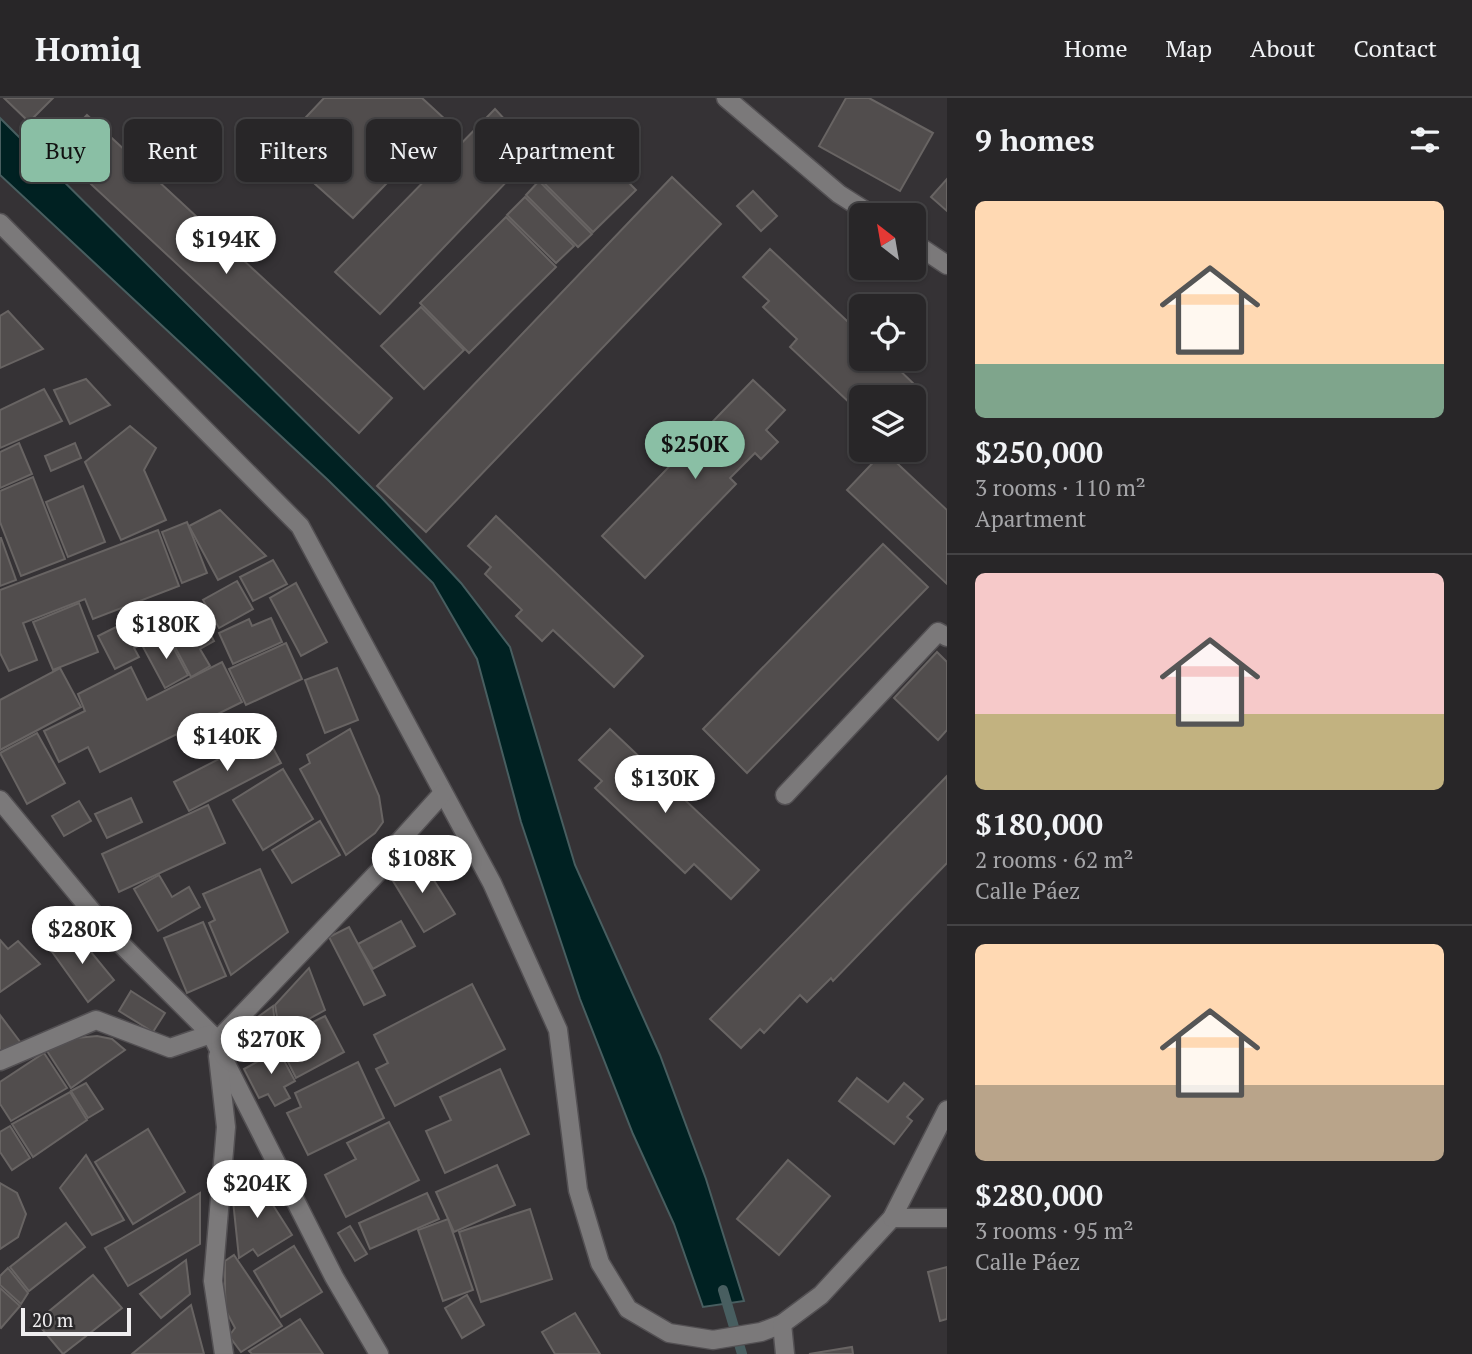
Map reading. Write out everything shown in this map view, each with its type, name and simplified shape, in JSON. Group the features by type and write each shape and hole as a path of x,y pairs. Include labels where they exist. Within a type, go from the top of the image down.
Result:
{"street":[{"path":"726,98 853,203"},
{"path":"0,223 300,526 492,883 558,1030 578,1190 600,1263 628,1310 669,1333 713,1340 761,1332 782,1324 821,1295 892,1217 947,1110"},
{"path":"926,251 947,265"},
{"path":"785,795 938,632 947,637"},
{"path":"0,1061 96,1020 170,1048 213,1038 380,870 397,844 443,793"},
{"path":"0,800 109,932 213,1038 334,1277 379,1354"},
{"path":"213,1038 226,1127 213,1280 224,1354"},
{"path":"892,1217 947,1219"},
{"path":"782,1324 785,1354"}],"water":[{"path":"0,118 21,139 21,182 64,182 381,497 461,583 510,647 575,865 660,1055 706,1179 744,1301 703,1307 674,1224 633,1134 580,999 521,822 477,659 433,583 328,480 0,175"}],"building":[{"path":"4,98 53,98 32,119 26,119"},
{"path":"324,98 422,98 445,119 366,119 366,182 388,182 353,218 313,182 352,182 352,119 304,119"},
{"path":"846,98 869,98 933,133 900,191 819,146"},
{"path":"495,109 504,119 485,119"},
{"path":"475,129 475,182 506,182 380,314 335,272 423,182 461,182 461,144"},
{"path":"110,136 124,149 124,182 159,182 392,398 359,433 89,182 110,182"},
{"path":"672,177 721,224 426,532 377,486"},
{"path":"947,179 947,211 931,197"},
{"path":"540,182 592,234 578,247 526,195"},
{"path":"543,182 628,182 636,190 593,232"},
{"path":"753,191 777,216 761,231 737,206"},
{"path":"525,197 574,246 556,263 507,215"},
{"path":"506,217 556,267 469,353 420,303"},
{"path":"770,249 849,323 849,371 900,371 915,385 849,385 849,402 790,347 797,339 763,307 769,301 743,277"},
{"path":"421,307 464,350 424,389 381,346"},
{"path":"8,311 43,349 0,368 0,316"},
{"path":"86,379 110,405 70,424 54,390"},
{"path":"753,380 785,410 766,430 778,442 761,459 755,453 730,478 736,484 645,578 602,536"},
{"path":"44,389 62,421 0,448 0,410"},
{"path":"130,426 156,448 144,470 166,520 121,540 85,462"},
{"path":"19,443 32,474 0,488 0,452"},
{"path":"75,443 81,458 51,471 45,456"},
{"path":"874,462 896,462 947,510 947,584 847,490"},
{"path":"33,477 65,559 21,576 0,522 0,491"},
{"path":"83,486 105,542 68,557 46,502"},
{"path":"220,510 266,556 218,580 189,526"},
{"path":"496,516 643,656 614,687 553,630 542,641 516,616 522,610 485,574 491,567 468,546"},
{"path":"187,522 207,573 182,583 162,532"},
{"path":"158,530 179,586 93,619 85,599 23,623 37,660 9,671 0,653 0,590"},
{"path":"0,538 16,580 0,586"},
{"path":"883,544 928,587 747,773 703,729"},
{"path":"273,560 287,584 253,601 240,577"},
{"path":"237,581 253,609 219,628 203,600"},
{"path":"296,583 327,642 301,656 270,598"},
{"path":"79,603 98,652 53,670 33,622"},
{"path":"181,606 194,628 204,622 214,641 200,649 210,666 191,677 159,617"},
{"path":"144,613 156,637 134,648 139,657 115,669 98,636"},
{"path":"271,618 282,642 233,664 219,633 249,619 252,626"},
{"path":"166,634 188,675 165,688 143,647"},
{"path":"286,643 302,679 246,705 229,669"},
{"path":"937,652 947,662 947,730 938,740 894,698"},
{"path":"222,662 242,702 100,772 88,747 59,762 44,731 85,711 78,694 131,667 147,700"},
{"path":"60,668 81,707 0,750 0,700"},
{"path":"337,668 358,720 325,733 305,680"},
{"path":"350,729 379,796 383,822 375,833 346,855 300,769 310,763 307,755"},
{"path":"610,729 759,870 731,899 694,864 685,873 595,788 602,781 579,760"},
{"path":"37,733 65,783 27,804 0,753"},
{"path":"266,735 281,763 189,811 174,782"},
{"path":"283,769 313,819 263,850 233,800"},
{"path":"947,776 947,863 833,981 831,978 807,1002 800,995 764,1033 760,1029 741,1048 710,1019"},
{"path":"131,798 142,822 107,838 95,814"},
{"path":"79,801 91,821 64,836 52,816"},
{"path":"208,805 225,843 119,892 102,854"},
{"path":"320,821 340,855 292,883 272,850"},
{"path":"420,858 455,914 424,932 390,876"},
{"path":"260,869 288,932 231,975 209,923 215,920 203,894"},
{"path":"159,875 172,897 189,887 200,907 158,931 134,889"},
{"path":"401,921 415,946 373,969 358,944"},
{"path":"203,922 226,976 187,993 164,938"},
{"path":"349,927 385,995 364,1005 329,937"},
{"path":"73,930 114,980 88,1002 50,949"},
{"path":"0,940 8,949 18,941 40,964 0,992"},
{"path":"309,968 325,1010 280,1035 275,1005"},
{"path":"472,984 505,1049 395,1106 376,1069 388,1063 374,1035"},
{"path":"131,991 165,1013 153,1032 119,1011"},
{"path":"273,1006 276,1034 257,1045 260,1052 245,1060 241,1052 244,1027"},
{"path":"0,1015 21,1043 0,1053"},
{"path":"325,1016 344,1052 296,1078 277,1040"},
{"path":"97,1036 112,1039 125,1050 71,1088 47,1051 76,1038"},
{"path":"274,1042 295,1081 284,1087 290,1098 275,1106 268,1094 259,1098 244,1069 268,1056 263,1048"},
{"path":"44,1053 67,1088 11,1121 0,1104 0,1082"},
{"path":"358,1062 384,1118 308,1155 287,1113 301,1107 295,1093"},
{"path":"500,1069 529,1134 445,1173 426,1131 451,1120 440,1097"},
{"path":"857,1078 888,1102 904,1083 923,1099 907,1117 912,1121 894,1144 839,1101"},
{"path":"86,1083 103,1109 88,1118 71,1091"},
{"path":"70,1092 87,1120 33,1157 12,1124"},
{"path":"389,1122 419,1180 346,1217 325,1175 356,1159 347,1143"},
{"path":"10,1126 30,1158 12,1170 0,1152 0,1132"},
{"path":"148,1129 185,1192 133,1224 95,1162"},
{"path":"86,1155 124,1220 92,1235 60,1188"},
{"path":"788,1160 830,1196 779,1255 737,1219"},
{"path":"497,1165 515,1205 454,1232 436,1192"},
{"path":"255,1177 292,1235 258,1256 253,1249 239,1258 232,1191"},
{"path":"0,1183 17,1193 26,1214 18,1237 0,1249"},
{"path":"200,1193 200,1244 128,1286 105,1248"},
{"path":"427,1193 439,1219 370,1249 359,1223"},
{"path":"530,1209 552,1279 481,1302 459,1232"},
{"path":"448,1219 473,1290 443,1301 418,1230"},
{"path":"66,1223 85,1247 29,1291 10,1267"},
{"path":"350,1226 367,1254 355,1261 338,1233"},
{"path":"294,1246 322,1292 281,1317 254,1271"},
{"path":"234,1255 282,1326 241,1352 229,1336 235,1328 226,1311 225,1261"},
{"path":"186,1260 190,1294 161,1318 140,1294"},
{"path":"947,1267 947,1319 940,1321 928,1272"},
{"path":"8,1268 28,1293 21,1304 0,1285 0,1276"},
{"path":"93,1275 122,1308 63,1354 36,1322"},
{"path":"0,1288 20,1306 1,1328 0,1327"},
{"path":"467,1295 484,1325 462,1338 445,1308"},
{"path":"191,1305 204,1354 132,1354"},
{"path":"575,1313 600,1354 555,1354 542,1332"},
{"path":"300,1319 323,1354 252,1354 249,1351"},
{"path":"852,1347 853,1354 809,1354"}],"waterway":[{"path":"723,1290 742,1354"}]}
